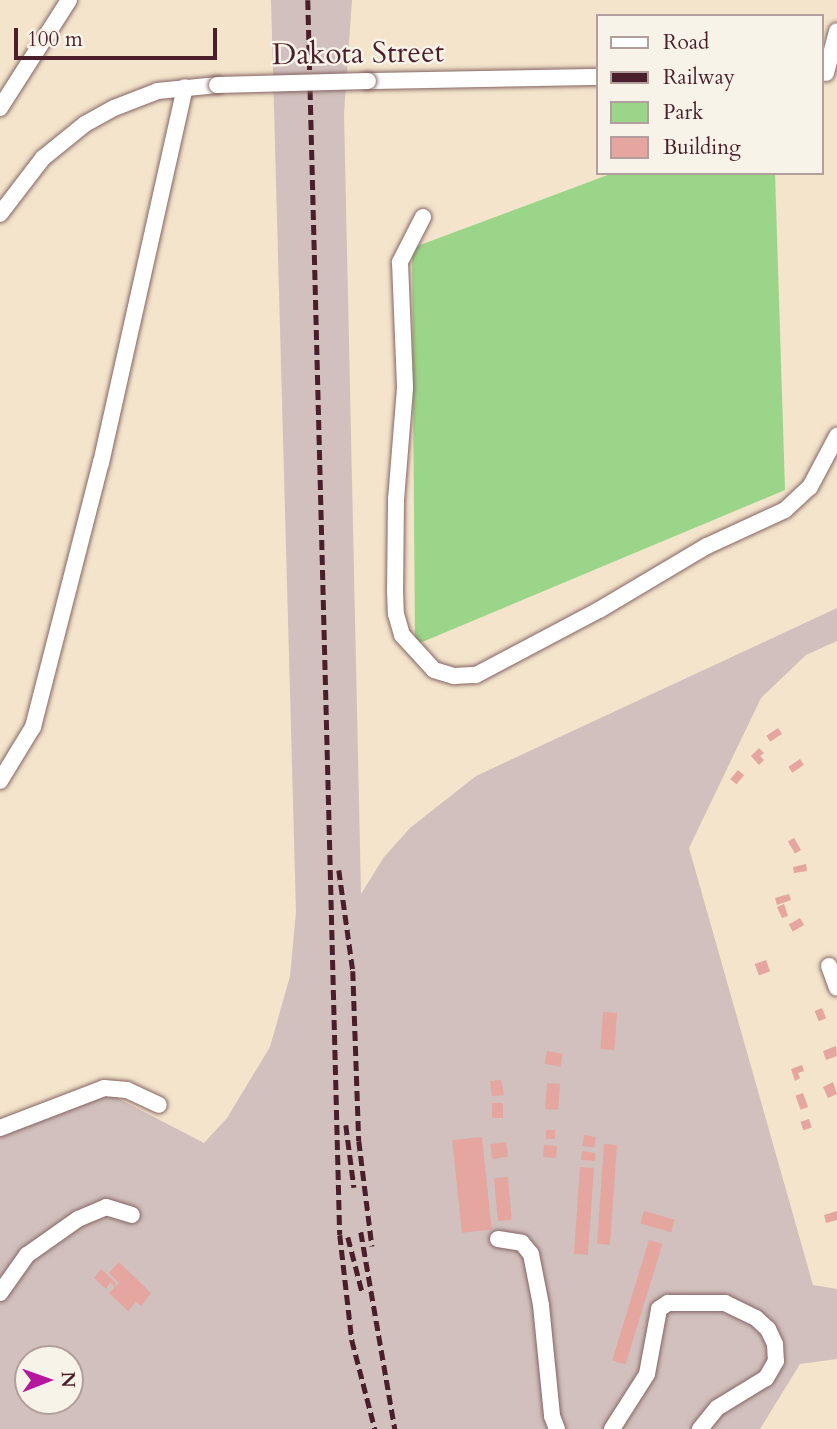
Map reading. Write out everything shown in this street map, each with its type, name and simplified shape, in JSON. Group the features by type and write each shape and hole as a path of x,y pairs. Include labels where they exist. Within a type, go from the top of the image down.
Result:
{"street":[{"path":"0,108 69,0"},
{"path":"828,73 837,31"},
{"name":"Dakota Street","path":"0,214 30,174 72,133 114,108 158,91 217,85 596,77"},
{"path":"0,781 33,727 101,463 185,87"},
{"path":"423,217 400,262 405,388 396,499 396,602 402,635 434,670 454,676 476,675 589,615 707,546 785,510 810,487 837,436"},
{"path":"829,966 837,988"},
{"path":"0,1128 104,1088 127,1090 159,1105"},
{"path":"0,1293 27,1255 78,1219 106,1208 132,1215"},
{"path":"498,1239 522,1243 531,1254 541,1305 552,1416 557,1429"},
{"path":"612,1429 647,1374 659,1309 668,1303 725,1303 756,1318 768,1329 775,1344 776,1361 766,1378 717,1408 700,1429"}],"shaded area":[{"path":"271,0 352,0 344,114 361,894 384,857 410,828 476,776 837,608 837,641 806,655 761,698 689,848 813,1285 837,1289 837,1359 800,1364 760,1429 0,1429 0,1133 102,1090 204,1143 227,1118 270,1047 290,976 296,912"}],"green space":[{"path":"608,175 775,175 785,490 415,645 412,248"}],"building":[{"path":"778,728 782,734 770,742 766,736"},
{"path":"759,748 764,753 760,756 764,760 759,765 751,756"},
{"path":"800,759 804,765 792,773 788,767"},
{"path":"738,770 744,775 736,784 730,779"},
{"path":"794,838 801,850 795,854 788,842"},
{"path":"806,864 807,871 794,873 793,867"},
{"path":"789,894 791,900 777,905 775,898"},
{"path":"784,904 788,916 782,918 777,907"},
{"path":"800,918 804,925 793,931 789,924"},
{"path":"766,960 770,971 759,975 755,964"},
{"path":"822,1008 826,1018 819,1021 815,1011"},
{"path":"603,1012 617,1013 614,1050 600,1049"},
{"path":"836,1046 837,1056 826,1060 823,1051"},
{"path":"547,1051 563,1054 560,1067 545,1064"},
{"path":"802,1065 804,1071 798,1073 800,1078 795,1081 791,1069"},
{"path":"501,1080 504,1095 492,1096 490,1081"},
{"path":"833,1082 837,1094 828,1098 823,1087"},
{"path":"547,1083 560,1084 558,1110 545,1109"},
{"path":"803,1093 808,1107 801,1110 795,1096"},
{"path":"492,1103 503,1103 503,1118 492,1118"},
{"path":"809,1119 812,1128 803,1130 800,1122"},
{"path":"546,1130 555,1130 555,1139 546,1139"},
{"path":"584,1135 596,1137 594,1148 582,1146"},
{"path":"482,1137 492,1229 462,1233 452,1140"},
{"path":"506,1142 508,1157 492,1159 490,1144"},
{"path":"604,1144 617,1145 610,1245 597,1244"},
{"path":"544,1145 557,1146 556,1158 543,1157"},
{"path":"582,1151 595,1153 595,1161 581,1160"},
{"path":"580,1167 594,1168 588,1255 574,1254"},
{"path":"508,1177 512,1220 498,1221 494,1178"},
{"path":"644,1211 675,1220 671,1232 640,1223"},
{"path":"837,1211 837,1220 826,1223 824,1215"},
{"path":"649,1240 662,1244 626,1365 612,1360"},
{"path":"119,1262 151,1293 141,1306 136,1302 128,1311 109,1293 119,1283 109,1273"},
{"path":"101,1269 116,1283 115,1287 110,1282 106,1289 94,1278"}],"railway":[{"path":"308,0 340,1235 352,1340 375,1429"},
{"path":"339,870 353,971 359,1141 372,1246"},
{"path":"346,1125 354,1187"},
{"path":"361,1232 395,1429"},
{"path":"348,1237 362,1291"}]}
